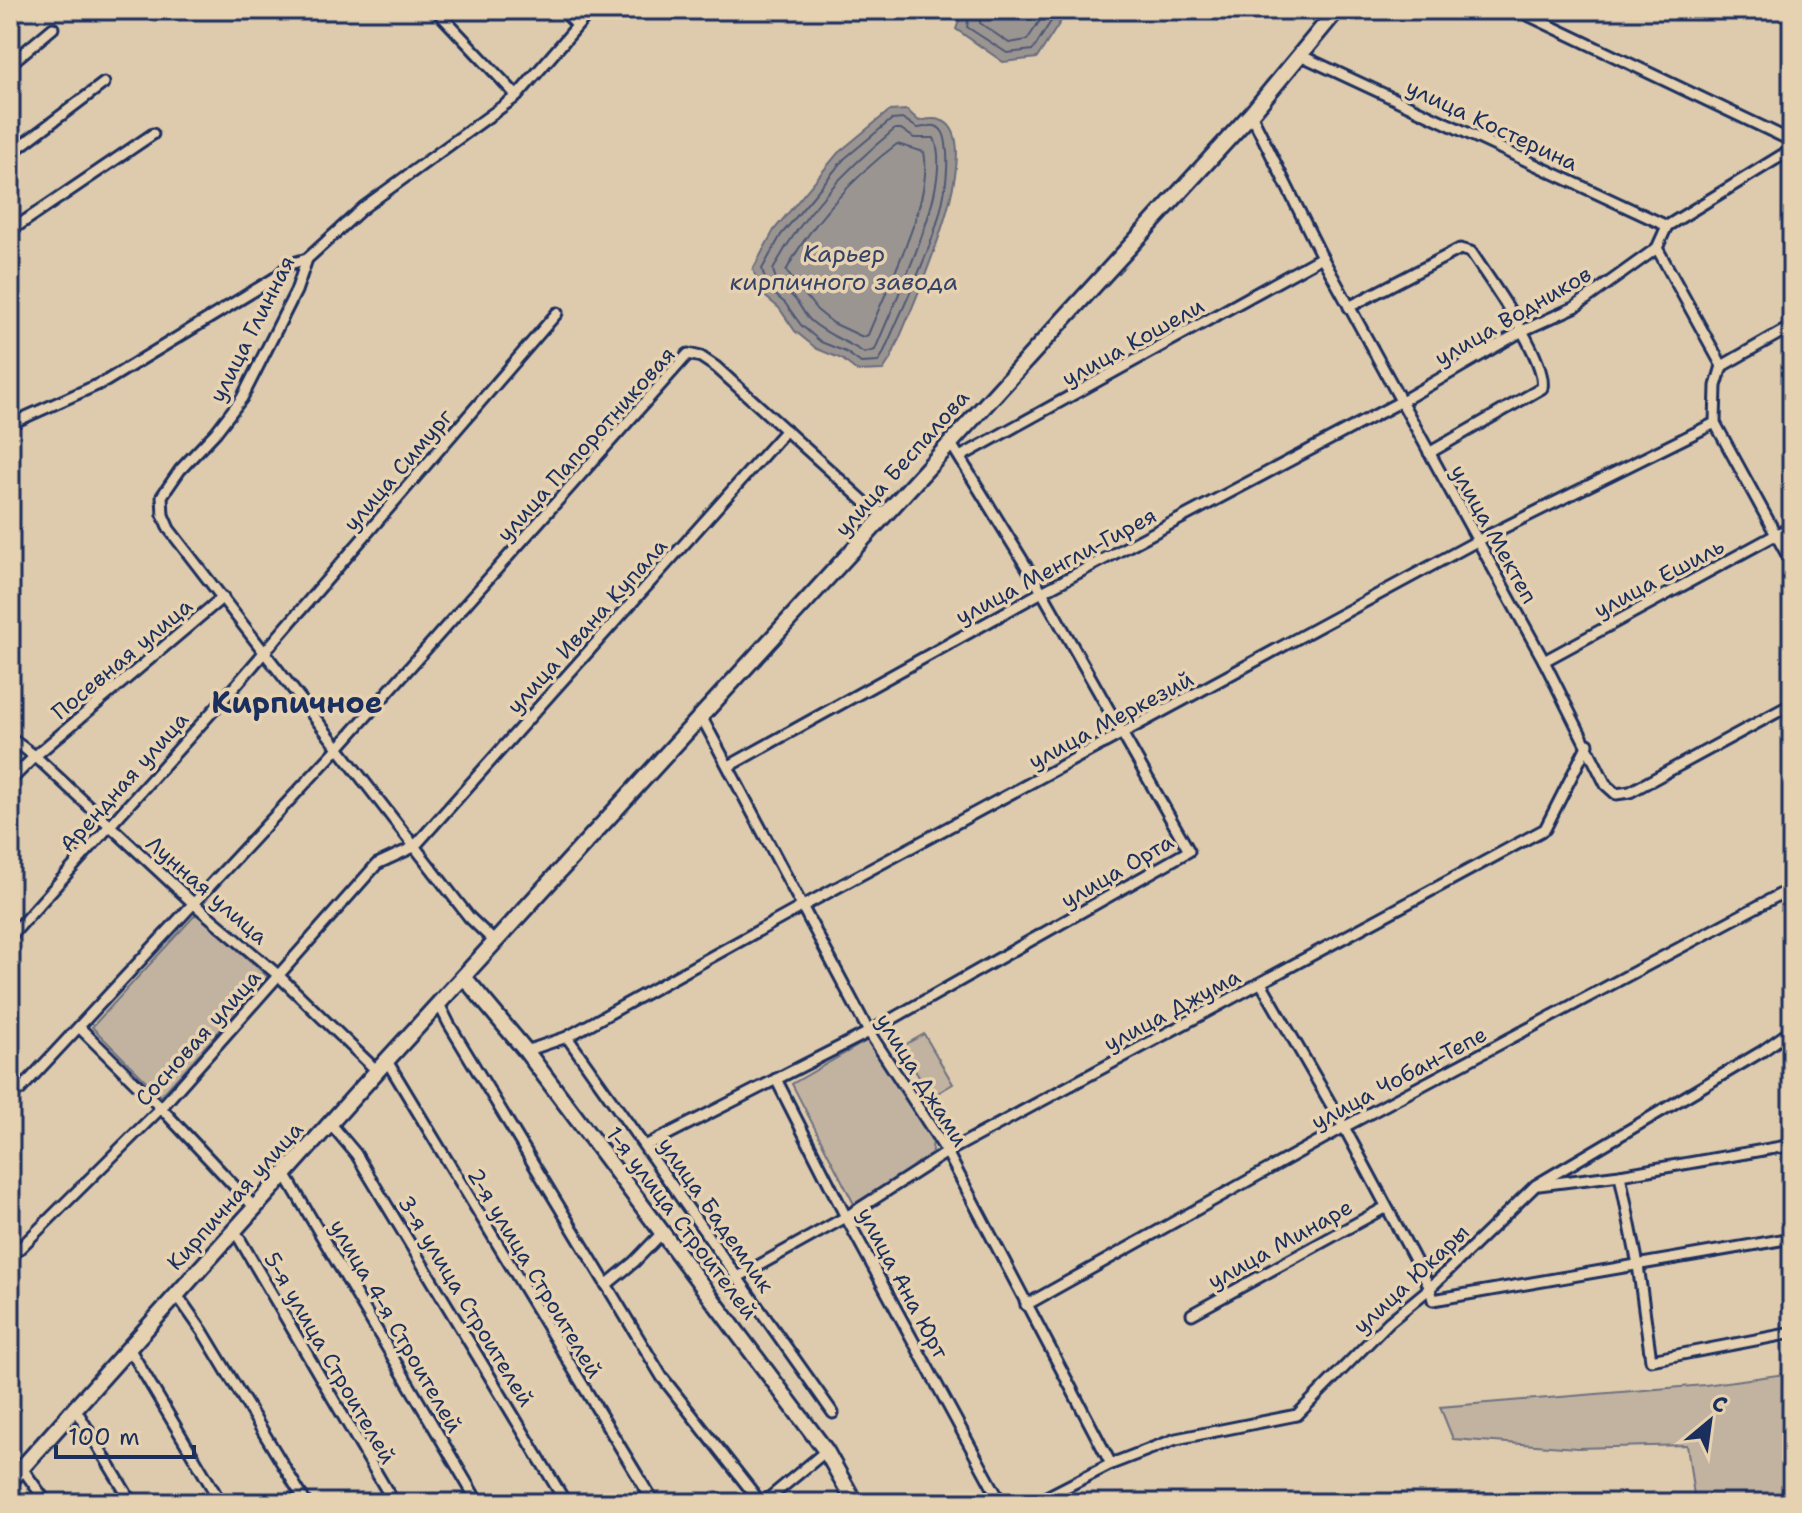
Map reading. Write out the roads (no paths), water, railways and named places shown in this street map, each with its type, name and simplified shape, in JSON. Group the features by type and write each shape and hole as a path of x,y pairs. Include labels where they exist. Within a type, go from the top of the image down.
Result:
{"main road":[{"name":"улица Беспалова","path":"496,943 1251,114 1337,10"},
{"name":"Кирпичная улица","path":"10,1481 330,1123 496,943"},
{"name":"1-я улица Строителей","path":"464,977 526,1051 826,1451 855,1503"}],"street":[{"path":"436,10 517,96"},
{"path":"562,10 577,25"},
{"name":"улица Глинная","path":"496,943 469,917 169,529 163,515 162,496 180,470 216,432 242,398 296,291 307,259 364,207 517,96 591,10"},
{"path":"1517,10 1792,141"},
{"path":"10,64 53,28"},
{"name":"улица Костерина","path":"1302,56 1667,226"},
{"path":"10,154 104,83"},
{"name":"улица Мектеп","path":"1251,114 1322,257 1544,661 1606,785 1616,794 1630,792 1792,704"},
{"path":"10,231 153,134"},
{"path":"1667,226 1792,149"},
{"name":"улица Водников","path":"1402,401 1522,331 1575,307 1657,248 1667,226"},
{"path":"1657,248 1722,366"},
{"path":"1349,307 1460,249 1471,252 1522,331 1544,378 1542,388 1429,453"},
{"name":"улица Кошели","path":"960,457 1322,257"},
{"path":"10,424 106,381 275,278 290,264 307,259"},
{"name":"улица Симург","path":"265,651 557,313"},
{"path":"1792,326 1722,366 1716,386 1715,423 1792,564"},
{"name":"улица Папоротниковая","path":"339,747 688,354 701,357 716,367 867,504 885,515"},
{"name":"улица Менгли-Гирея","path":"729,766 1042,592 1402,401"},
{"name":"улица Меркезий","path":"526,1051 567,1037 1477,541 1715,423"},
{"name":"улица Ивана Купала","path":"414,847 786,430"},
{"name":"улица Орта","path":"645,1146 869,1032 1189,851 1042,592 950,442"},
{"name":"улица Ешиль","path":"1544,661 1792,526"},
{"name":"Посевная улица","path":"10,781 35,756 223,597"},
{"name":"Арендная улица","path":"10,937 265,651"},
{"name":"улица Джами","path":"701,716 869,1032 947,1152 1111,1464"},
{"name":"Лунная улица","path":"10,738 35,756 193,903 382,1066"},
{"name":"улица Джума","path":"738,1277 846,1217 947,1152 1545,829 1588,744"},
{"path":"20,1090 339,747"},
{"name":"Сосновая улица","path":"10,1258 161,1108 377,864 414,847"},
{"name":"улица Чобан-Тепе","path":"1026,1305 1344,1127 1792,888"},
{"path":"1261,983 1344,1127 1430,1288 1433,1300 1792,1238"},
{"path":"439,1004 662,1377 762,1503 826,1451"},
{"path":"79,1027 255,1208"},
{"name":"улица Юкары","path":"1035,1503 1111,1464 1176,1439 1297,1415 1389,1322 1430,1288 1536,1185 1761,1052 1792,1030"},
{"name":"улица Бадемлик","path":"567,1037 833,1413"},
{"name":"2-я улица Строителей","path":"382,1066 654,1503"},
{"name":"улица Ана Юрт","path":"776,1079 846,1217 1001,1503"},
{"name":"3-я улица Строителей","path":"330,1123 356,1154 566,1503"},
{"path":"1536,1185 1620,1175 1792,1145"},
{"name":"улица 4-я Строителей","path":"285,1174 475,1497"},
{"path":"1620,1175 1638,1265 1651,1360 1792,1333"},
{"name":"улица Минаре","path":"1192,1314 1386,1207"},
{"name":"5-я улица Строителей","path":"235,1231 394,1503"},
{"path":"606,1285 663,1232"},
{"path":"177,1295 203,1332 306,1503"},
{"path":"129,1348 221,1503"},
{"path":"75,1408 132,1503"},
{"path":"22,1468 47,1503"}],"water":[{"path":"963,10 1068,10 1037,58 1003,62 956,29"},
{"name":"Карьер кирпичного завода","path":"907,110 919,121 946,123 956,143 955,177 930,263 891,358 883,370 857,371 842,359 817,349 795,331 779,308 761,293 753,269 774,230 838,153 889,111"}],"district":[{"name":"Кирпичное","path":"297,702"}]}
